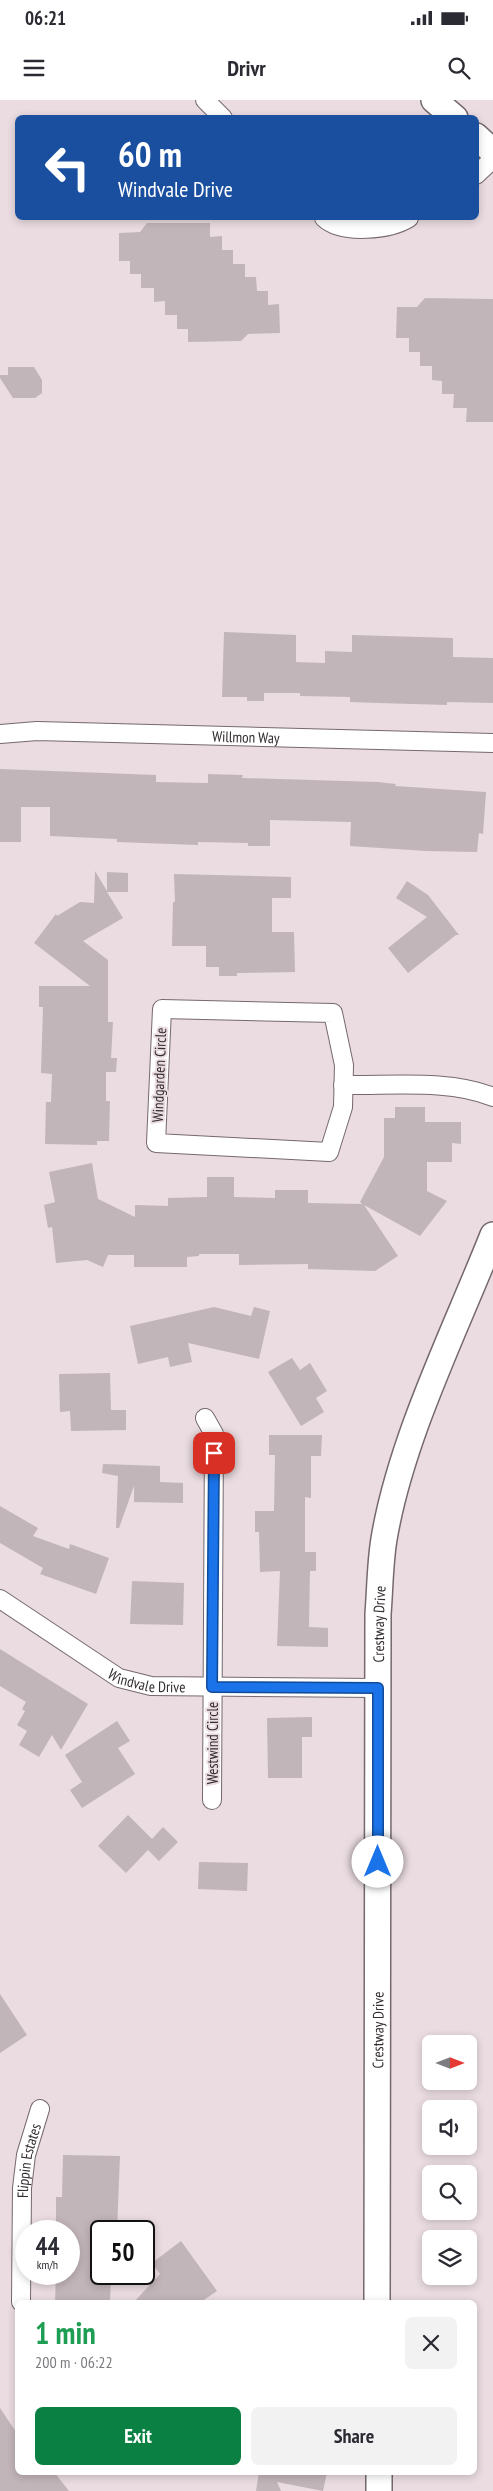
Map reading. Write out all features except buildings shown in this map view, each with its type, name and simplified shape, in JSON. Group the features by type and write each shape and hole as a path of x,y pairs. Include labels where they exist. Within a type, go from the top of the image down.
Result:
{"main road":[{"name":"Crestway Drive","path":"377,2300 378,1614 384,1539 398,1480 415,1428 493,1235"},
{"path":"379,2475 379,2491"}],"street":[{"path":"205,100 220,115"},
{"path":"479,166 485,148"},
{"path":"327,220 354,229 379,228 406,220"},
{"name":"Willmon Way","path":"0,734 37,731 493,743"},
{"name":"Windgarden Circle","path":"162,1009 333,1013 344,1065 343,1085 343,1107 329,1152 156,1143 162,1009"},
{"path":"343,1085 450,1086 476,1090 493,1097"},
{"name":"Westwind Circle","path":"205,1418 214,1434 212,1800"},
{"name":"Windvale Drive","path":"0,1599 119,1678 151,1686 378,1688"},
{"name":"Flippin Estates","path":"21,2300 22,2188 26,2155 40,2109"}],"route":[{"path":"214,1453 212,1687 378,1688 378,1862"}]}
